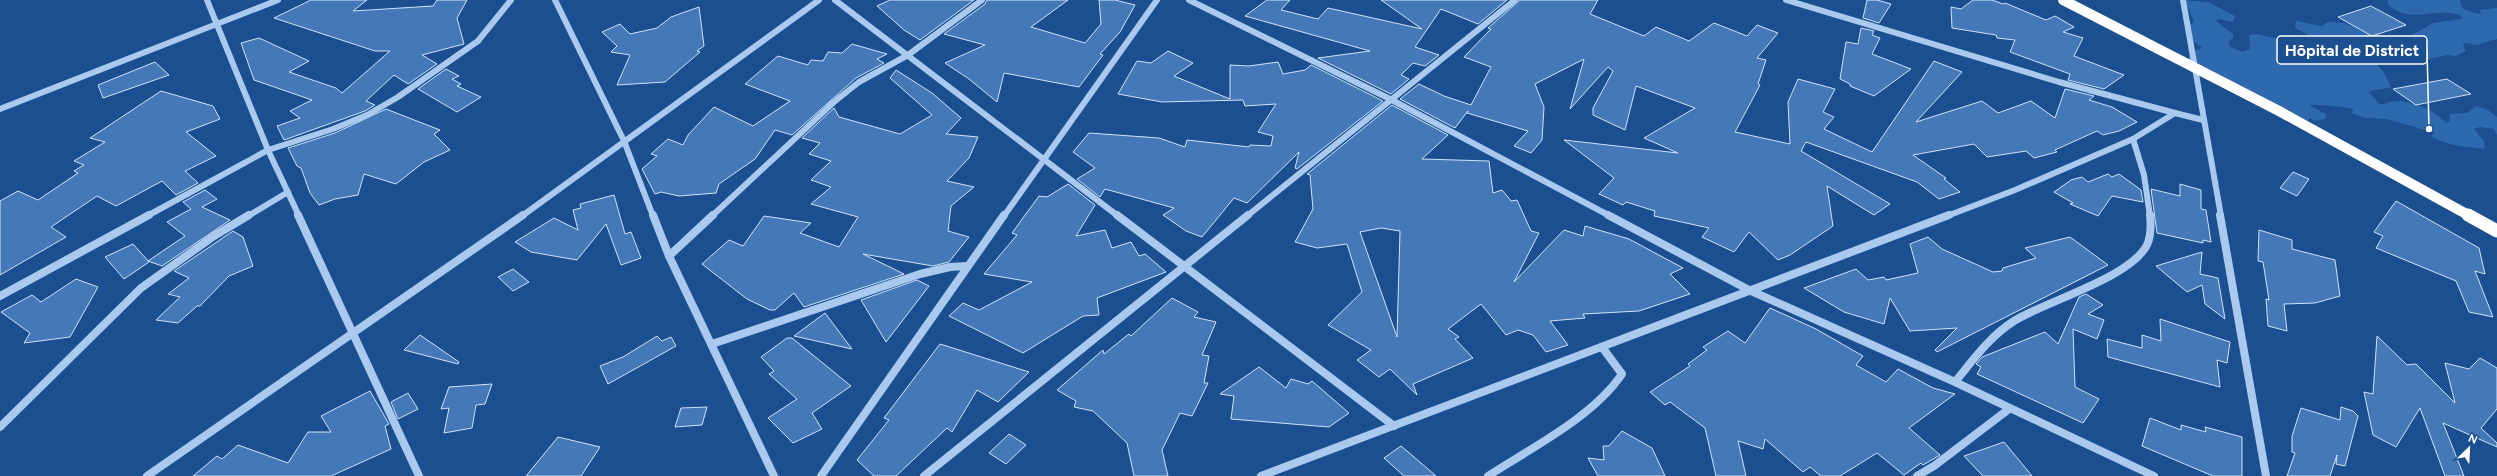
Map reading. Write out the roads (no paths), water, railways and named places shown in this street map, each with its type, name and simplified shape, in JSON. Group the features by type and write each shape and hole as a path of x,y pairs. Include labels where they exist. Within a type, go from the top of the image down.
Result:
{"highway":[{"path":"2063,0 2279,111 2497,231"}],"street":[{"path":"207,0 268,150 419,476"},
{"path":"0,109 278,0"},
{"path":"0,296 268,150 333,129 367,115 398,97 478,41 511,0"},
{"path":"555,0 624,141 669,256 774,476"},
{"path":"147,476 559,190 624,141 820,0"},
{"path":"834,0 1394,426"},
{"path":"669,256 834,102 859,82 908,55 982,0"},
{"path":"821,476 912,342 1045,160 1157,0"},
{"path":"1190,0 1390,100 1749,290 1955,382 2009,409 2154,476"},
{"path":"924,476 1515,0"},
{"path":"1786,0 2051,80 2203,120"},
{"path":"2183,0 2197,70 2203,120 2266,476"},
{"path":"1261,476 2015,190 2133,139 2175,113"},
{"path":"1955,382 1994,335 2015,321 2082,290 2134,260 2147,247 2152,222 2145,174 2133,139"},
{"path":"0,427 141,288 214,236 288,192"},
{"path":"712,344 920,274 950,267 967,266"},
{"path":"1488,476 1602,399 1619,382 1622,374 1602,347"},
{"path":"1917,476 1934,466 2009,409"}],"place":[{"name":"Hôpital de District","path":"2429,129"}]}
